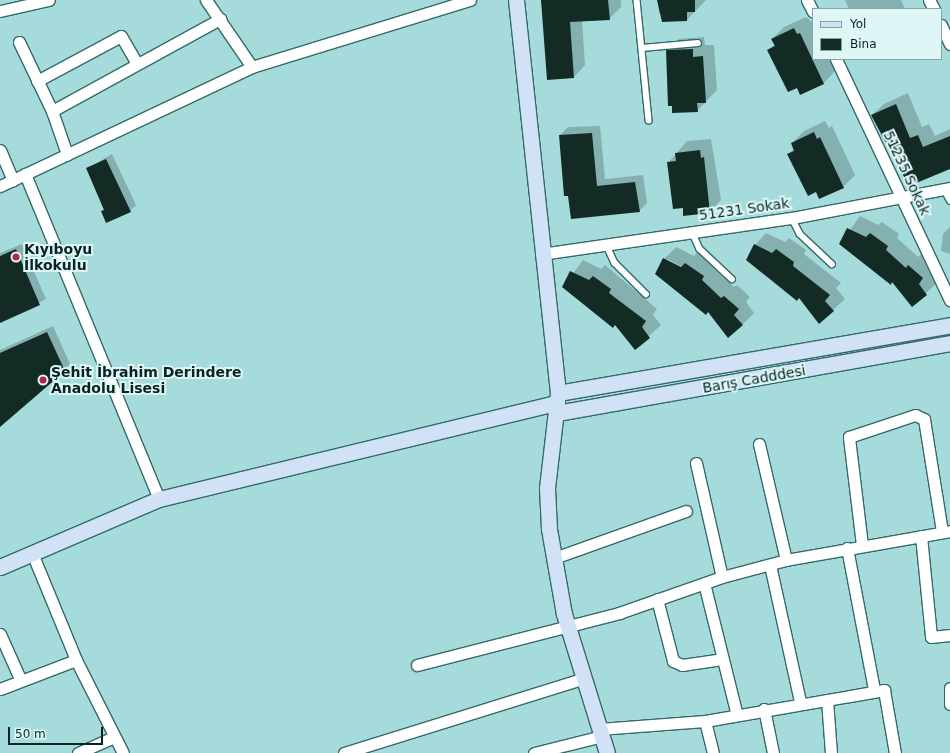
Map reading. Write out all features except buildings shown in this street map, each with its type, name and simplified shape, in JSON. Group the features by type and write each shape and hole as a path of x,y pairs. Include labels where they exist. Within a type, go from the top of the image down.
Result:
{"main road":[{"path":"516,0 541,254 551,302 558,403 547,488 554,558 567,624 582,679 607,753"},
{"name":"Barış Cadddesi","path":"558,403 950,325"},
{"name":"Barış Cadddesi","path":"558,403 950,343"},
{"path":"0,567 159,499 558,403"}],"street":[{"path":"0,11 48,0"},
{"path":"206,0 252,67"},
{"path":"0,186 252,67 470,0"},
{"path":"52,111 220,19"},
{"path":"942,27 950,44"},
{"path":"37,81 121,36 137,64"},
{"path":"19,42 52,111 67,154"},
{"name":"51235 Sokak","path":"836,60 950,300"},
{"path":"0,150 13,180"},
{"path":"25,174 159,499"},
{"name":"51231 Sokak","path":"541,254 792,218 903,198 947,188"},
{"path":"417,665 657,599 722,577 786,560 862,545 946,532 924,419 915,415 858,431 847,441 862,545"},
{"path":"759,444 786,560"},
{"path":"696,463 722,577"},
{"path":"554,558 686,510"},
{"path":"921,536 930,637 950,635"},
{"path":"847,548 874,690"},
{"path":"32,553 76,660 123,753"},
{"path":"770,565 800,702"},
{"path":"704,583 737,714"},
{"path":"657,599 673,661 682,665 722,659"},
{"path":"0,634 21,681"},
{"path":"0,689 76,660"},
{"path":"347,753 582,679"},
{"path":"950,688 950,704"},
{"path":"534,753 600,733 705,721 800,702 827,700 874,690 884,690 895,753"},
{"path":"827,700 831,753"},
{"path":"764,709 773,753"},
{"path":"705,721 713,753"},
{"path":"78,753 114,737"}],"lane":[{"path":"637,0 648,120"},
{"path":"642,48 698,43"},
{"path":"947,188 950,200"},
{"path":"792,218 800,234 832,264"},
{"path":"692,232 700,249 732,279"},
{"path":"606,244 615,263 646,294"}],"place":[{"name":"Kıyıboyu İlkokulu","path":"16,257"},
{"name":"Şehit İbrahim Derindere Anadolu Lisesi","path":"43,380"}]}
